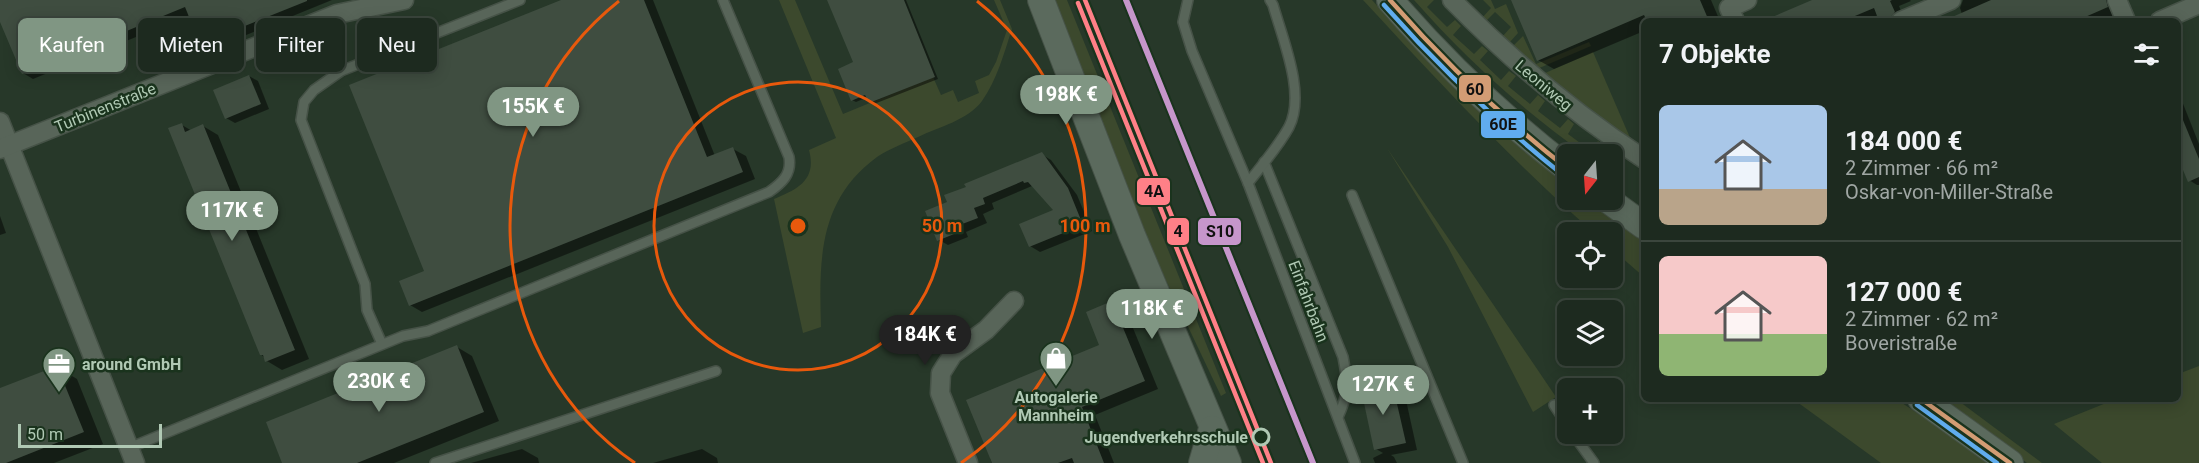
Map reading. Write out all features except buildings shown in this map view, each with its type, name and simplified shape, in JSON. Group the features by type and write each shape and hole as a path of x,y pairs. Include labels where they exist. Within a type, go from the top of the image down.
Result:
{"main road":[{"path":"1041,0 1132,236 1228,463"},
{"path":"1390,0 1431,47 1512,125 1557,160"},
{"path":"1622,210 1641,224"},
{"path":"1925,402 2010,463"},
{"path":"1202,463 1212,429"}],"street":[{"name":"Turbinenstraße","path":"5,147 337,15 404,0"},
{"name":"Leoniweg","path":"1452,0 1530,75 1596,128 1641,157"},
{"path":"1734,18 1729,8 1747,0"},
{"path":"1908,18 1951,0"},
{"path":"2117,0 2125,18"},
{"path":"2167,18 2199,4"},
{"path":"0,122 5,147 132,455"},
{"path":"968,463 940,393 941,374 953,354 986,330 1014,301"}],"lane":[{"path":"382,345 366,310 364,284 301,120 304,102 314,90 341,72 520,0"},
{"path":"132,455 403,336 428,331 770,192 783,181 790,168 789,157 723,0"},
{"name":"Einfahrbahn","path":"1188,0 1183,22 1189,41 1248,183 1355,463"},
{"path":"1248,183 1289,127 1296,106 1294,81 1270,0"},
{"path":"1264,162 1343,357 1348,385 1345,401 1338,417"},
{"path":"1352,195 1463,463"},
{"path":"435,463 716,371"},
{"path":"1554,405 1557,410"},
{"path":"1580,444 1594,463"}],"green space":[{"path":"779,0 795,0 843,114 933,77 941,95 953,90 958,102 979,93 975,81 989,75 1007,30 994,0 1000,0 1012,29 992,84 976,108 953,122 877,157 843,192 826,233 822,256 821,327 803,333 774,199 804,182 810,169 809,150 836,138"},
{"path":"1052,0 1067,0 1226,393 1221,396 1139,219"},
{"path":"1363,0 1372,0 1465,97 1557,177 1557,199 1475,119"},
{"path":"1414,0 1434,0 1427,7 1447,27 1455,20 1461,26 1453,35 1474,54 1482,46 1488,51 1480,60 1501,80 1509,71 1516,76 1508,86 1530,104 1538,95 1545,101 1538,111 1560,128 1568,119 1574,124 1568,134 1582,144 1571,144 1539,120 1453,42"},
{"path":"1483,0 1491,0 1495,9 1506,4 1518,33 1509,43 1502,37 1511,27 1495,12 1486,21 1482,18 1491,8"},
{"path":"1523,36 1536,64 1589,42 1591,46 1537,69 1512,47"},
{"path":"1593,52 1631,140 1543,74"},
{"path":"1387,148 1556,397 1533,412 1448,247"},
{"path":"1569,210 1602,210 1619,222 1582,222"},
{"path":"1623,224 1641,238 1641,274 1623,259"},
{"path":"2199,366 2199,463 2102,463 2054,424 2109,402 2181,402 2181,373"},
{"path":"1797,402 1900,402 1992,463 1881,463"},
{"path":"1945,402 1960,402 2042,463 2027,463"}],"transit line":[{"name":"4","path":"1085,0 1271,463"},
{"name":"S10","path":"1126,0 1313,463"},
{"name":"60","path":"1390,0 1475,89 1557,160"},
{"name":"4A","path":"1078,3 1263,463"},
{"name":"60E","path":"1384,5 1470,94 1557,170"},
{"name":"60","path":"1925,402 2010,463"},
{"name":"60E","path":"1917,405 1997,463"}],"place":[{"name":"Autogalerie Mannheim","path":"1056,387"},
{"name":"around GmbH","path":"59,393"},
{"name":"Jugendverkehrsschule","path":"1261,437"}]}
